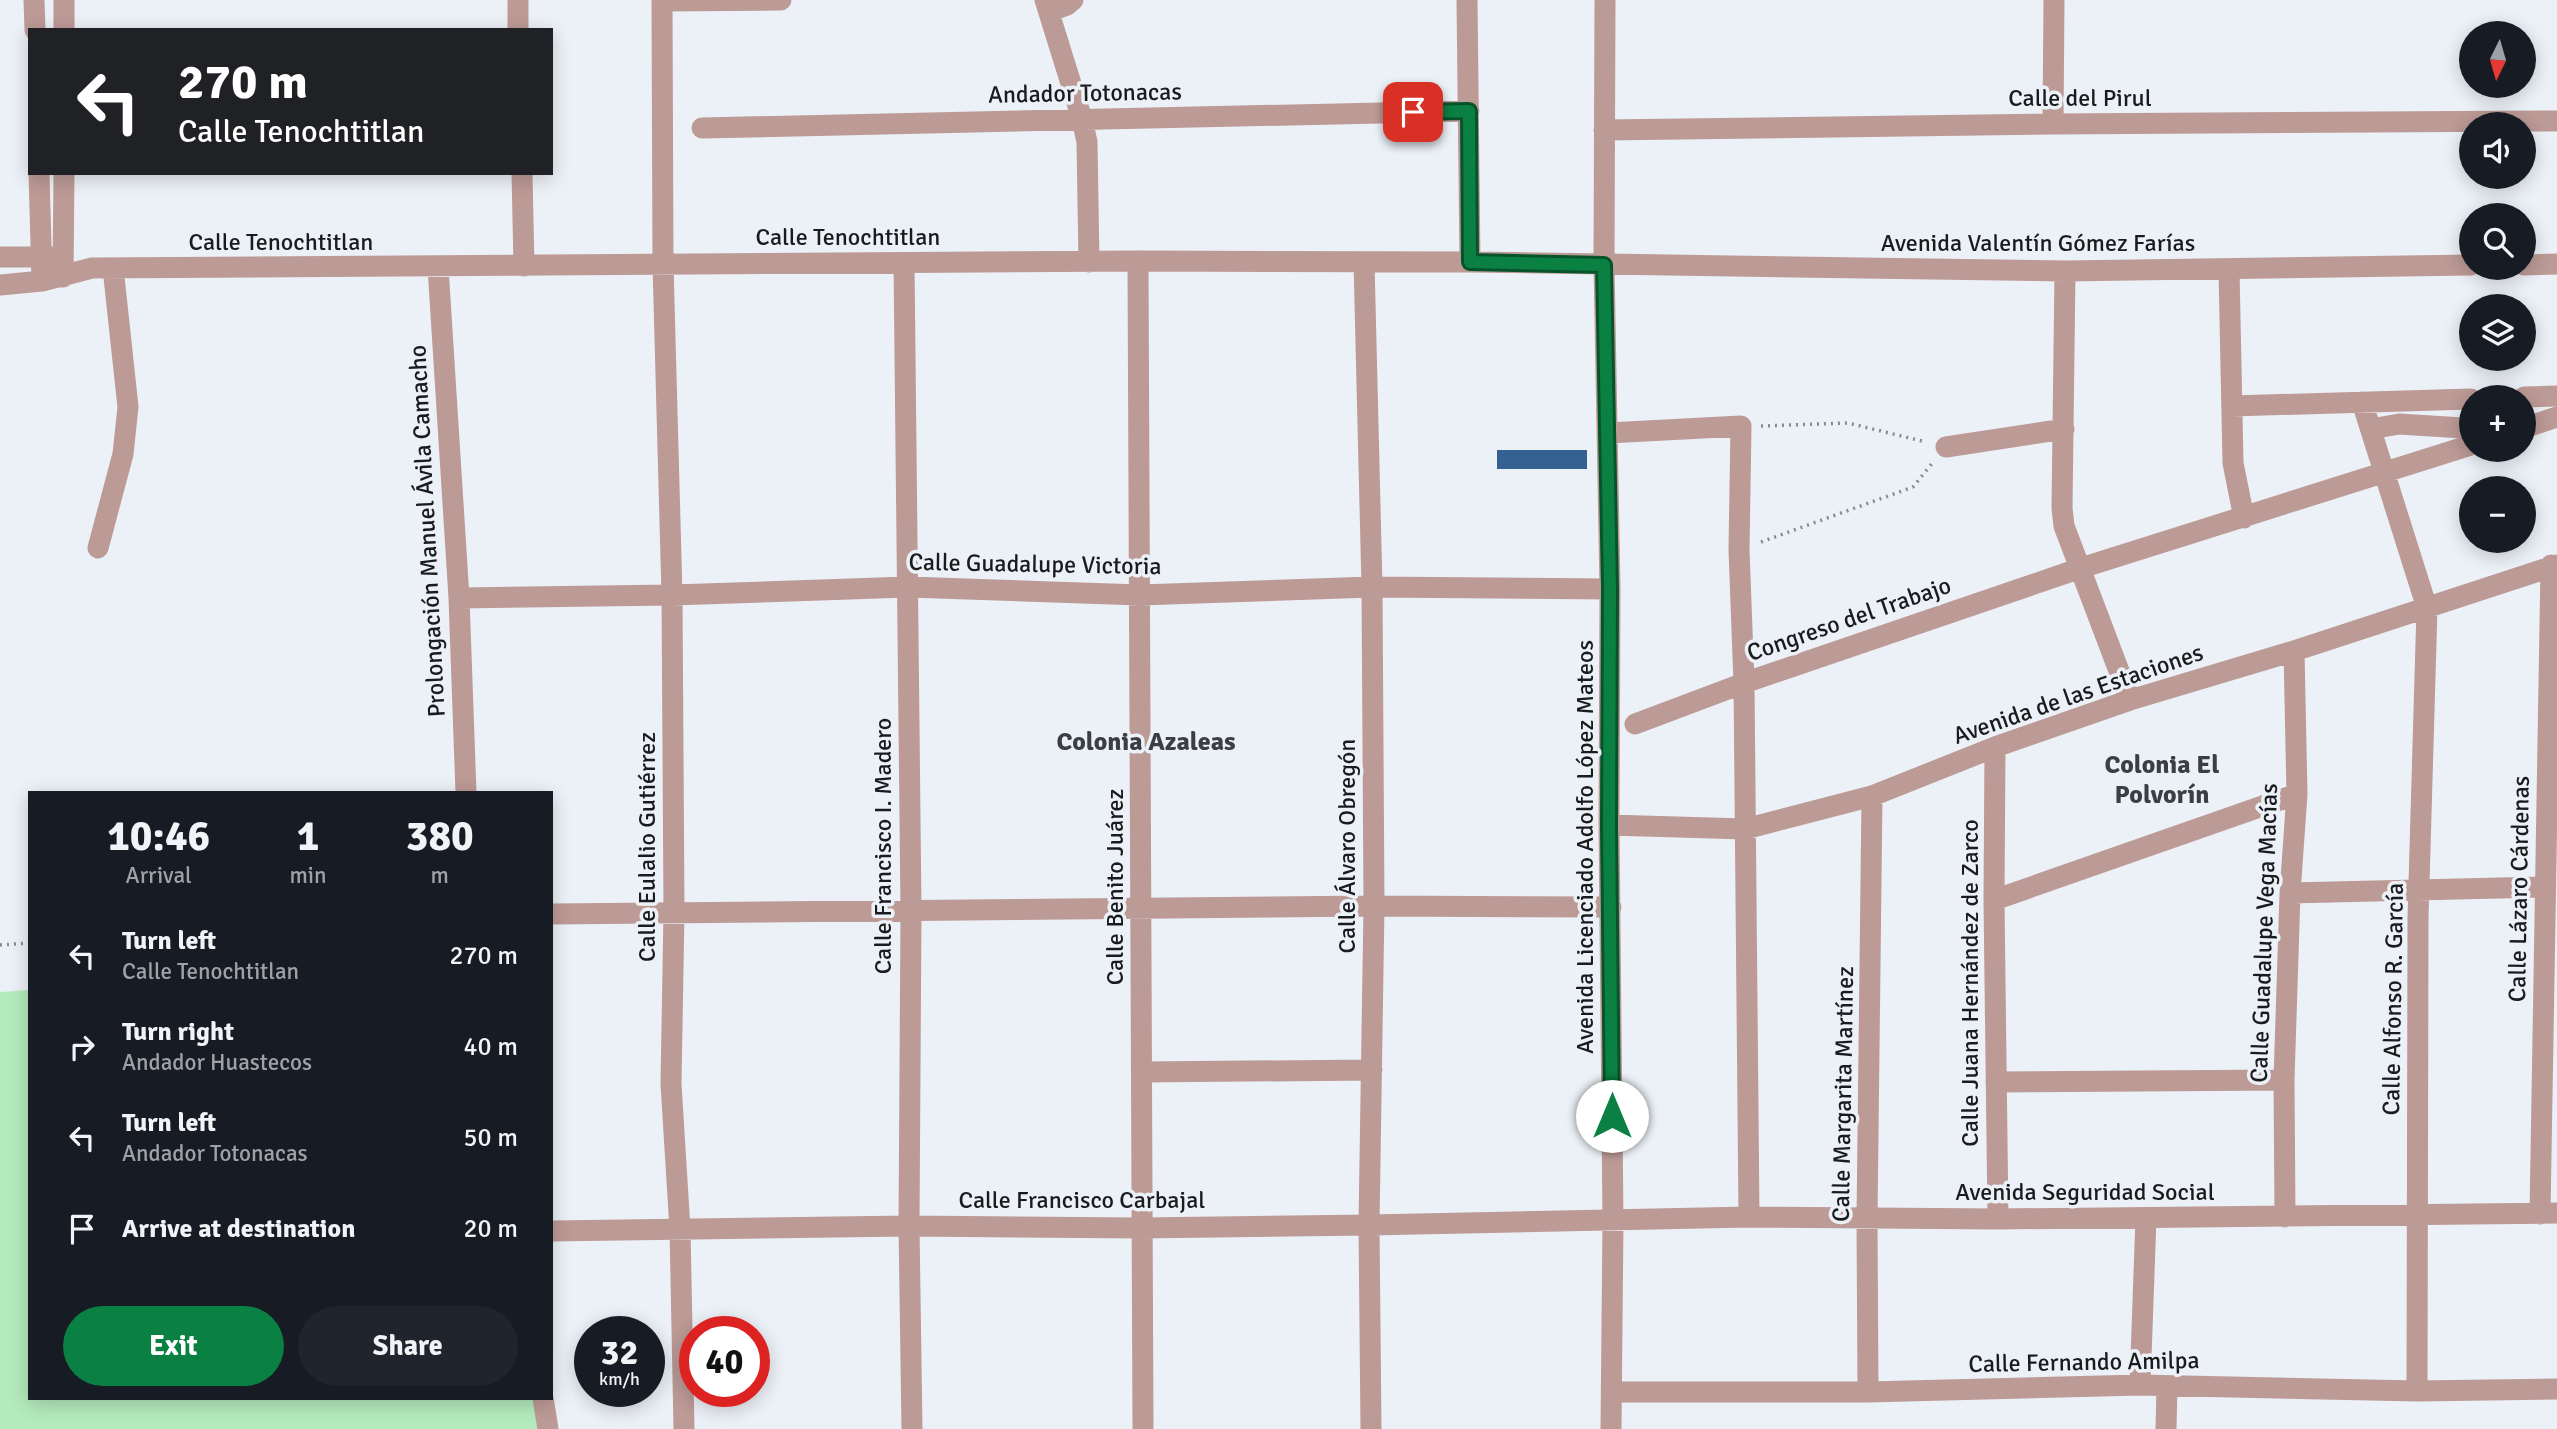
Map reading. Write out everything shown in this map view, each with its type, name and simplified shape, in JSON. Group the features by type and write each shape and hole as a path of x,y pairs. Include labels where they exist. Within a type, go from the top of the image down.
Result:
{"street":[{"path":"34,0 35,28"},
{"path":"64,0 64,28"},
{"path":"517,0 518,28"},
{"path":"662,1 781,0"},
{"path":"1073,0 1047,6 1087,142 1089,262"},
{"path":"1467,0 1470,262"},
{"name":"Avenida Licenciado Adolfo López Mateos","path":"1605,0 1604,265 1610,589 1609,825 1613,1220 1611,1429"},
{"path":"2053,124 2054,0"},
{"name":"Calle Eulalio Gutiérrez","path":"662,1 663,265 672,595 674,911 671,1084 680,1229 684,1429"},
{"name":"Andador Totonacas","path":"702,128 1469,111"},
{"name":"Calle del Pirul","path":"1604,130 2557,121"},
{"path":"39,175 42,281"},
{"path":"63,267 64,175"},
{"path":"522,175 524,266"},
{"name":"Calle Tenochtitlan","path":"0,257 41,256 63,267 103,268 1139,261 1604,265"},
{"name":"Calle Benito Juárez","path":"1139,261 1143,1429"},
{"name":"Calle Álvaro Obregón","path":"1364,262 1372,587 1374,905 1369,1225 1371,1429"},
{"name":"Calle Francisco I. Madero","path":"904,263 911,911 909,1226 912,1429"},
{"path":"2536,265 2557,264"},
{"name":"Avenida Valentín Gómez Farías","path":"1604,265 2065,271 2459,265"},
{"name":"Calle Tenochtitlan","path":"0,285 42,281 63,267"},
{"name":"Prolongación Manuel Ávila Camacho","path":"438,267 459,598 466,791"},
{"path":"99,548 123,454 128,407 103,268"},
{"path":"2229,270 2233,463 2244,518"},
{"path":"2065,271 2064,526 2130,699"},
{"path":"2536,397 2557,396"},
{"path":"2232,406 2459,399"},
{"name":"Calle Alfonso R. García","path":"2362,402 2427,608 2420,889 2417,1391"},
{"path":"2536,424 2557,417"},
{"path":"2371,429 2399,424 2459,438"},
{"path":"1608,433 1741,426 1739,550 1744,683 1749,1217"},
{"path":"1946,447 2064,429"},
{"name":"Congreso del Trabajo","path":"1635,724 1744,683 2081,568 2386,473 2459,443"},
{"name":"Avenida de las Estaciones","path":"1609,825 1745,829 1872,796 1995,747 2130,699 2294,651 2554,565"},
{"name":"Calle Lázaro Cárdenas","path":"2548,1214 2545,887 2554,565"},
{"name":"Calle Guadalupe Victoria","path":"459,598 672,595 908,587 1140,595 1372,587 1610,589"},
{"name":"Calle Guadalupe Vega Macías","path":"2285,1217 2284,1080 2297,794 2294,651"},
{"name":"Calle Juana Hernández de Zarco","path":"1995,747 1998,1219"},
{"path":"1994,900 2297,794"},
{"name":"Calle Margarita Martínez","path":"1868,1392 1867,1219 1872,796"},
{"path":"2291,893 2545,887"},
{"path":"553,914 1374,905 1611,907"},
{"path":"1142,1072 1372,1070"},
{"path":"1996,1082 2284,1080"},
{"name":"Avenida Seguridad Social","path":"1613,1220 1749,1217 1998,1219 2548,1214"},
{"path":"2140,1385 2147,1218"},
{"name":"Calle Francisco Carbajal","path":"553,1231 909,1226 1142,1228 1613,1220"},
{"name":"Calle Fernando Amilpa","path":"1612,1392 1868,1392 2140,1385 2417,1391 2557,1389"},
{"path":"2166,1429 2167,1386"},
{"path":"543,1400 548,1429"}],"path":[{"path":"1739,550 1913,487 1946,447 1848,423 1741,426"},
{"path":"0,945 28,943"}],"green space":[{"path":"28,990 28,1400 535,1400 540,1429 0,1429 0,992"}],"building":[{"path":"1497,450 1587,450 1587,469 1497,469"}],"district":[{"name":"Colonia Azaleas","path":"1146,742"},
{"name":"Colonia El Polvorín","path":"2162,780"}],"route":[{"path":"1413,112 1469,111 1470,262 1604,265 1610,589 1612,1116"}]}
